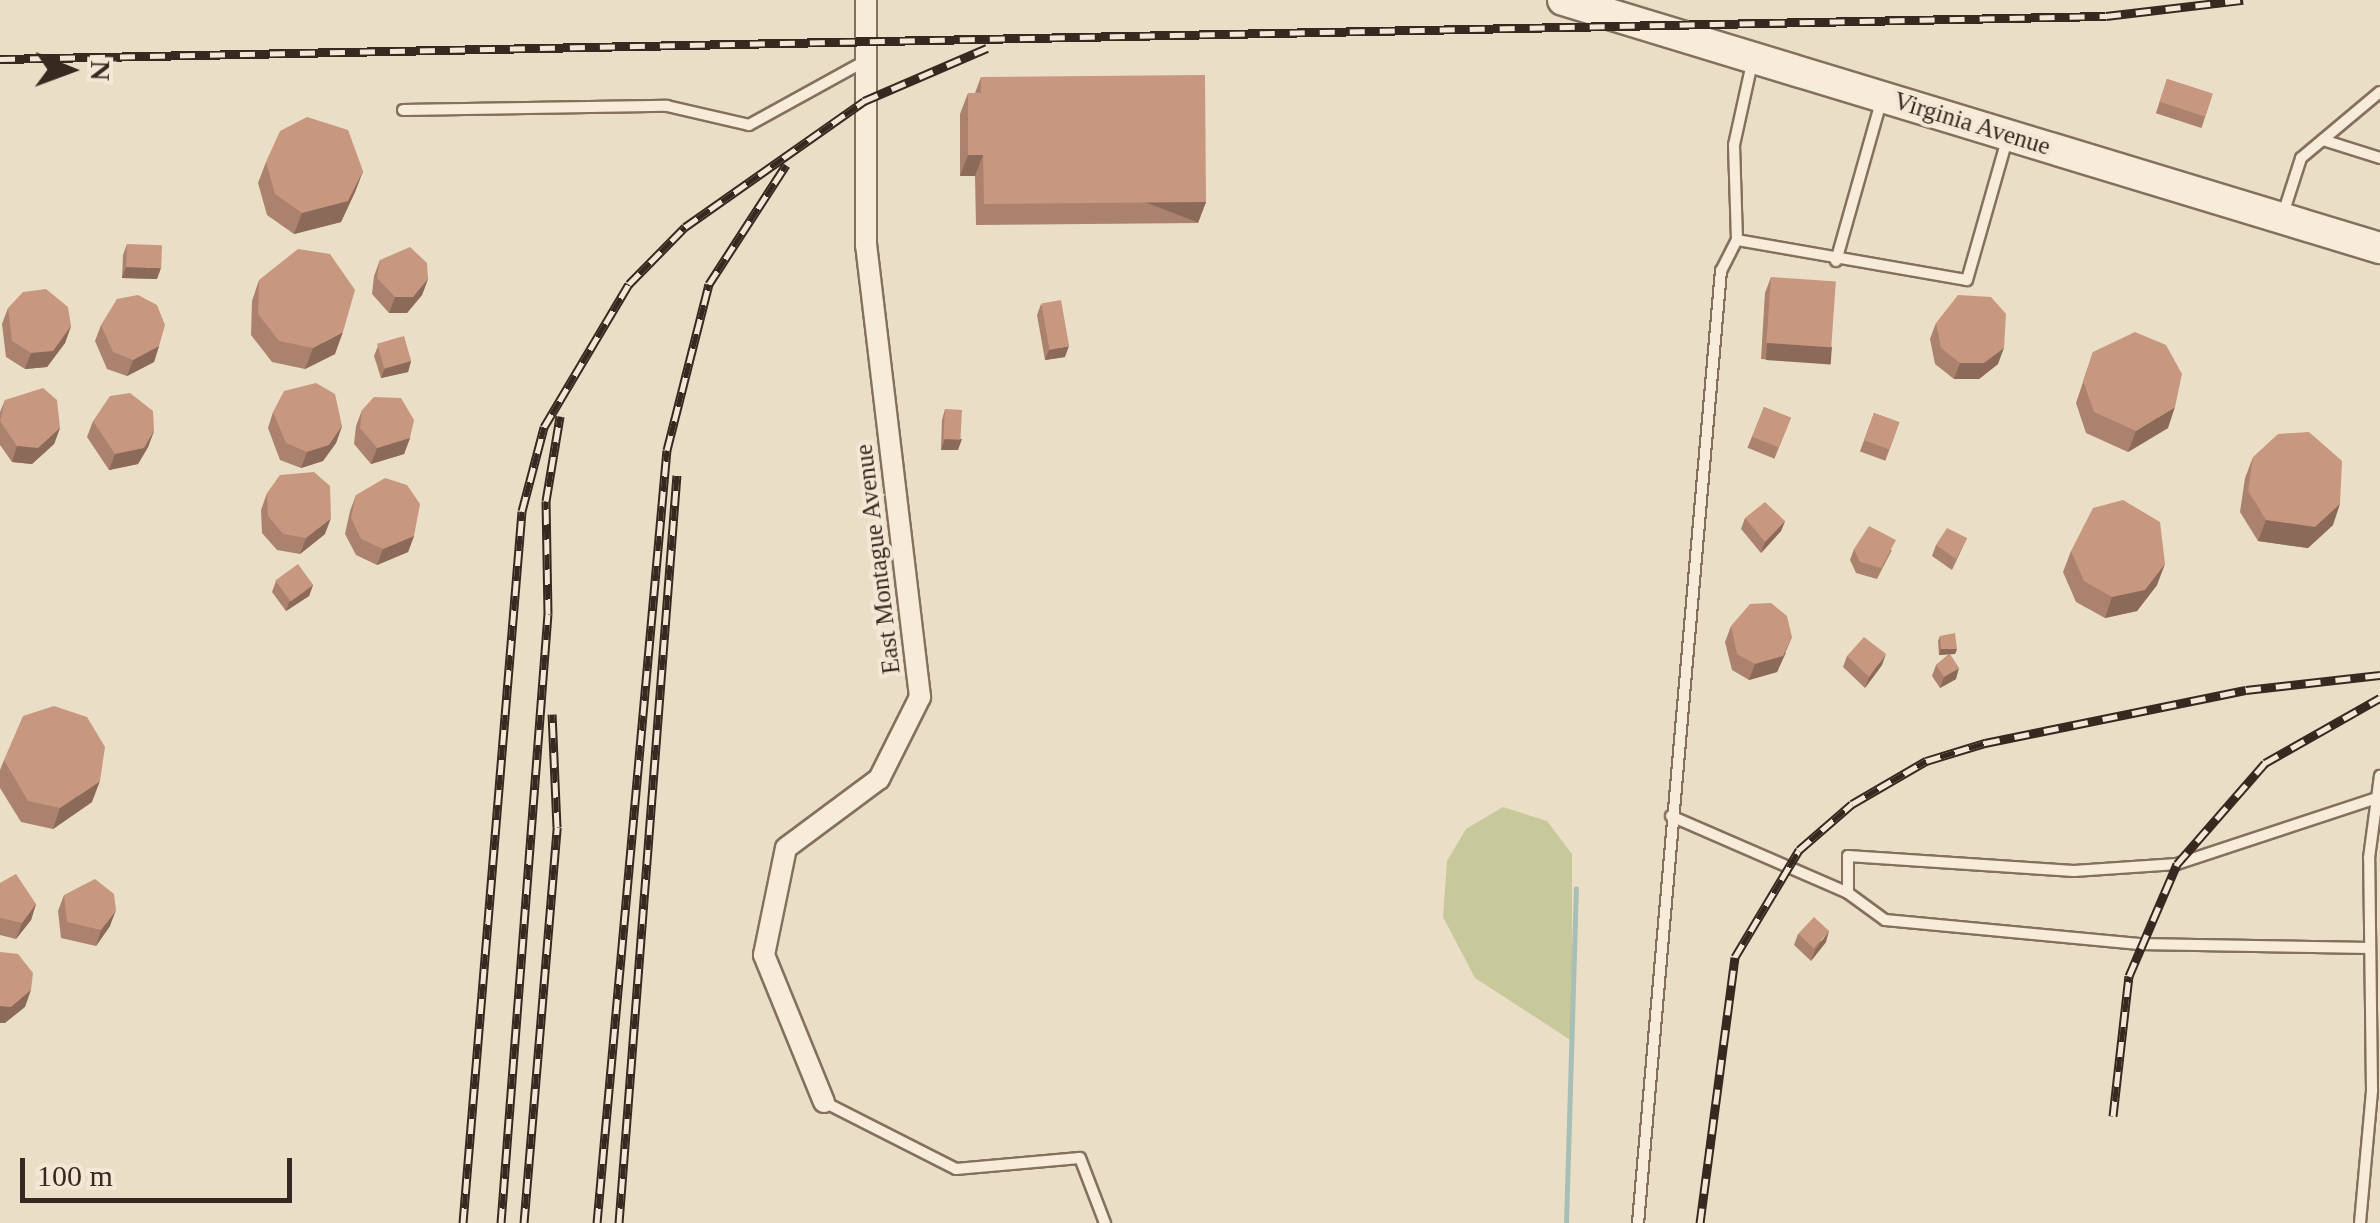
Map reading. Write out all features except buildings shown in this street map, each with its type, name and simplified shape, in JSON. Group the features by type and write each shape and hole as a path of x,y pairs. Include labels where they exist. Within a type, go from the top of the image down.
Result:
{"main road":[{"name":"Virginia Avenue","path":"1563,0 2380,248"}],"street":[{"name":"East Montague Avenue","path":"824,1102 764,955 786,848 879,780 920,696 866,246 866,0"}],"lane":[{"path":"1638,1223 1721,271 1737,240 1734,145 1754,57"},
{"path":"403,110 666,106 750,125 865,61"},
{"path":"2282,218 2301,158 2380,92"},
{"path":"1836,261 1883,96"},
{"path":"1737,240 1836,261 1967,280 2008,135"},
{"path":"2323,140 2380,158"},
{"path":"2360,1223 2380,776"},
{"path":"1848,893 1853,852 2074,871 2177,864 2377,798"},
{"path":"1671,816 1848,893 1885,920 2139,944 2370,948"},
{"path":"824,1102 956,1169 1080,1158 1105,1223"}],"green space":[{"path":"1503,807 1547,821 1572,854 1572,1041 1475,978 1443,917 1447,861 1466,829"}],"waterway":[{"path":"1566,1223 1576,888"}],"railway":[{"path":"0,59 2106,16 2243,0"},
{"path":"463,1223 522,511 544,427 629,284 685,227 864,101 987,48"},
{"path":"597,1223 667,450 709,284 786,165"},
{"path":"501,1223 548,614 546,501 560,416"},
{"path":"619,1223 677,475"},
{"path":"1700,1223 1735,957 1799,850 1852,804 1926,761 1985,743 2246,690 2380,675"},
{"path":"2113,1116 2129,976 2177,864 2265,763 2380,698"},
{"path":"524,1223 557,827 552,714"}]}
